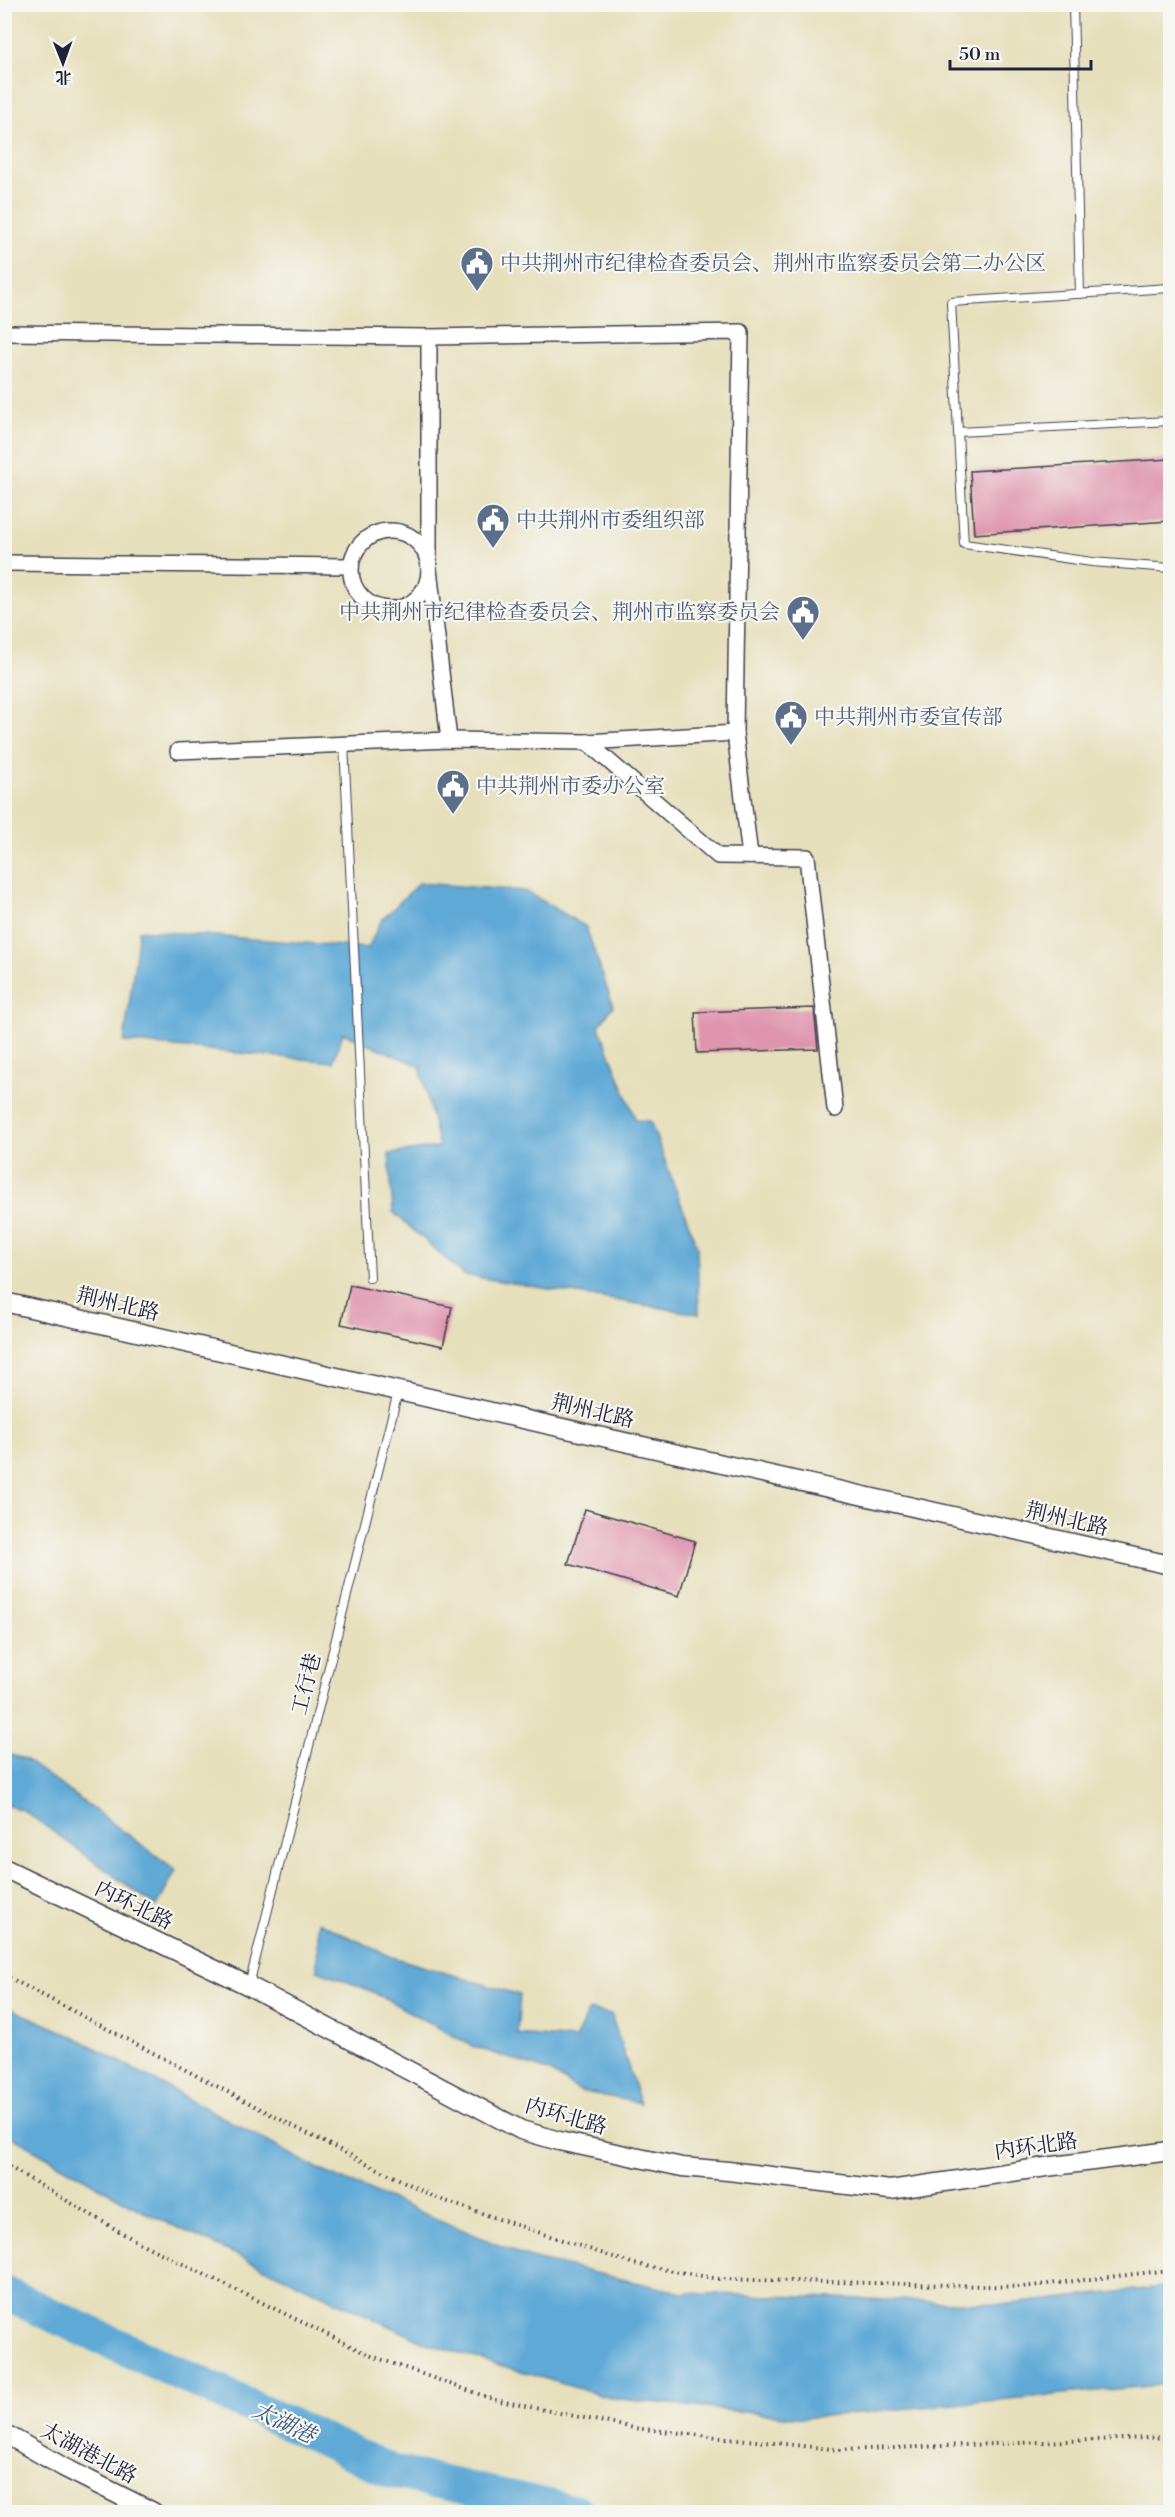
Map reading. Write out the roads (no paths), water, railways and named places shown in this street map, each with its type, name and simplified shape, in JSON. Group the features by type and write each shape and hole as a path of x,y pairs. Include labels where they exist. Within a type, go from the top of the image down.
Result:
{"street":[{"path":"4,333 429,337 741,332 735,733 750,856"},
{"path":"429,337 429,569 448,740"},
{"path":"391,531 410,536 420,545 429,569 427,582 412,602 388,609 376,606 361,595 352,579 351,566 354,554 362,543 372,535 391,531"},
{"path":"4,563 351,566"},
{"path":"178,750 448,740 587,742 735,733"},
{"path":"587,742 718,856 807,857 835,1109"},
{"name":"荆州北路","path":"4,1302 1170,1565"},
{"name":"内环北路","path":"4,1868 249,1986 521,2130 559,2141 682,2167 728,2170 890,2190 1170,2151"},
{"name":"太湖港北路","path":"4,2433 63,2467 153,2512"}],"lane":[{"path":"1073,4 1080,294"},
{"path":"1170,288 951,302 964,544 1092,562 1170,568"},
{"path":"958,432 1170,421"},
{"path":"344,744 358,1078 370,1278"},
{"name":"工行巷","path":"249,1986 398,1390"}],"water":[{"path":"419,883 526,891 586,927 613,1006 599,1026 636,1120 650,1121 697,1246 699,1314 464,1275 393,1212 389,1154 439,1147 420,1066 343,1033 333,1062 124,1042 139,930 368,948 381,921"},
{"path":"4,1753 25,1759 176,1870 157,1907 23,1810 5,1805"},
{"path":"318,1922 392,1957 520,1995 517,2034 575,2039 589,2010 611,2014 640,2103 580,2091 548,2071 472,2046 371,1991 317,1970"},
{"path":"5,2006 75,2037 318,2169 530,2258 683,2293 1011,2304 1170,2286 1170,2384 804,2418 610,2398 426,2343 140,2210 5,2133"}],"waterway":[{"name":"太湖港","path":"4,2293 393,2472 577,2512"}],"place":[{"name":"中共荆州市纪律检查委员会、荆州市监察委员会第二办公区","path":"477,292"},
{"name":"中共荆州市委组织部","path":"493,549"},
{"name":"中共荆州市纪律检查委员会、荆州市监察委员会","path":"803,641"},
{"name":"中共荆州市委宣传部","path":"791,746"},
{"name":"中共荆州市委办公室","path":"453,815"}]}
